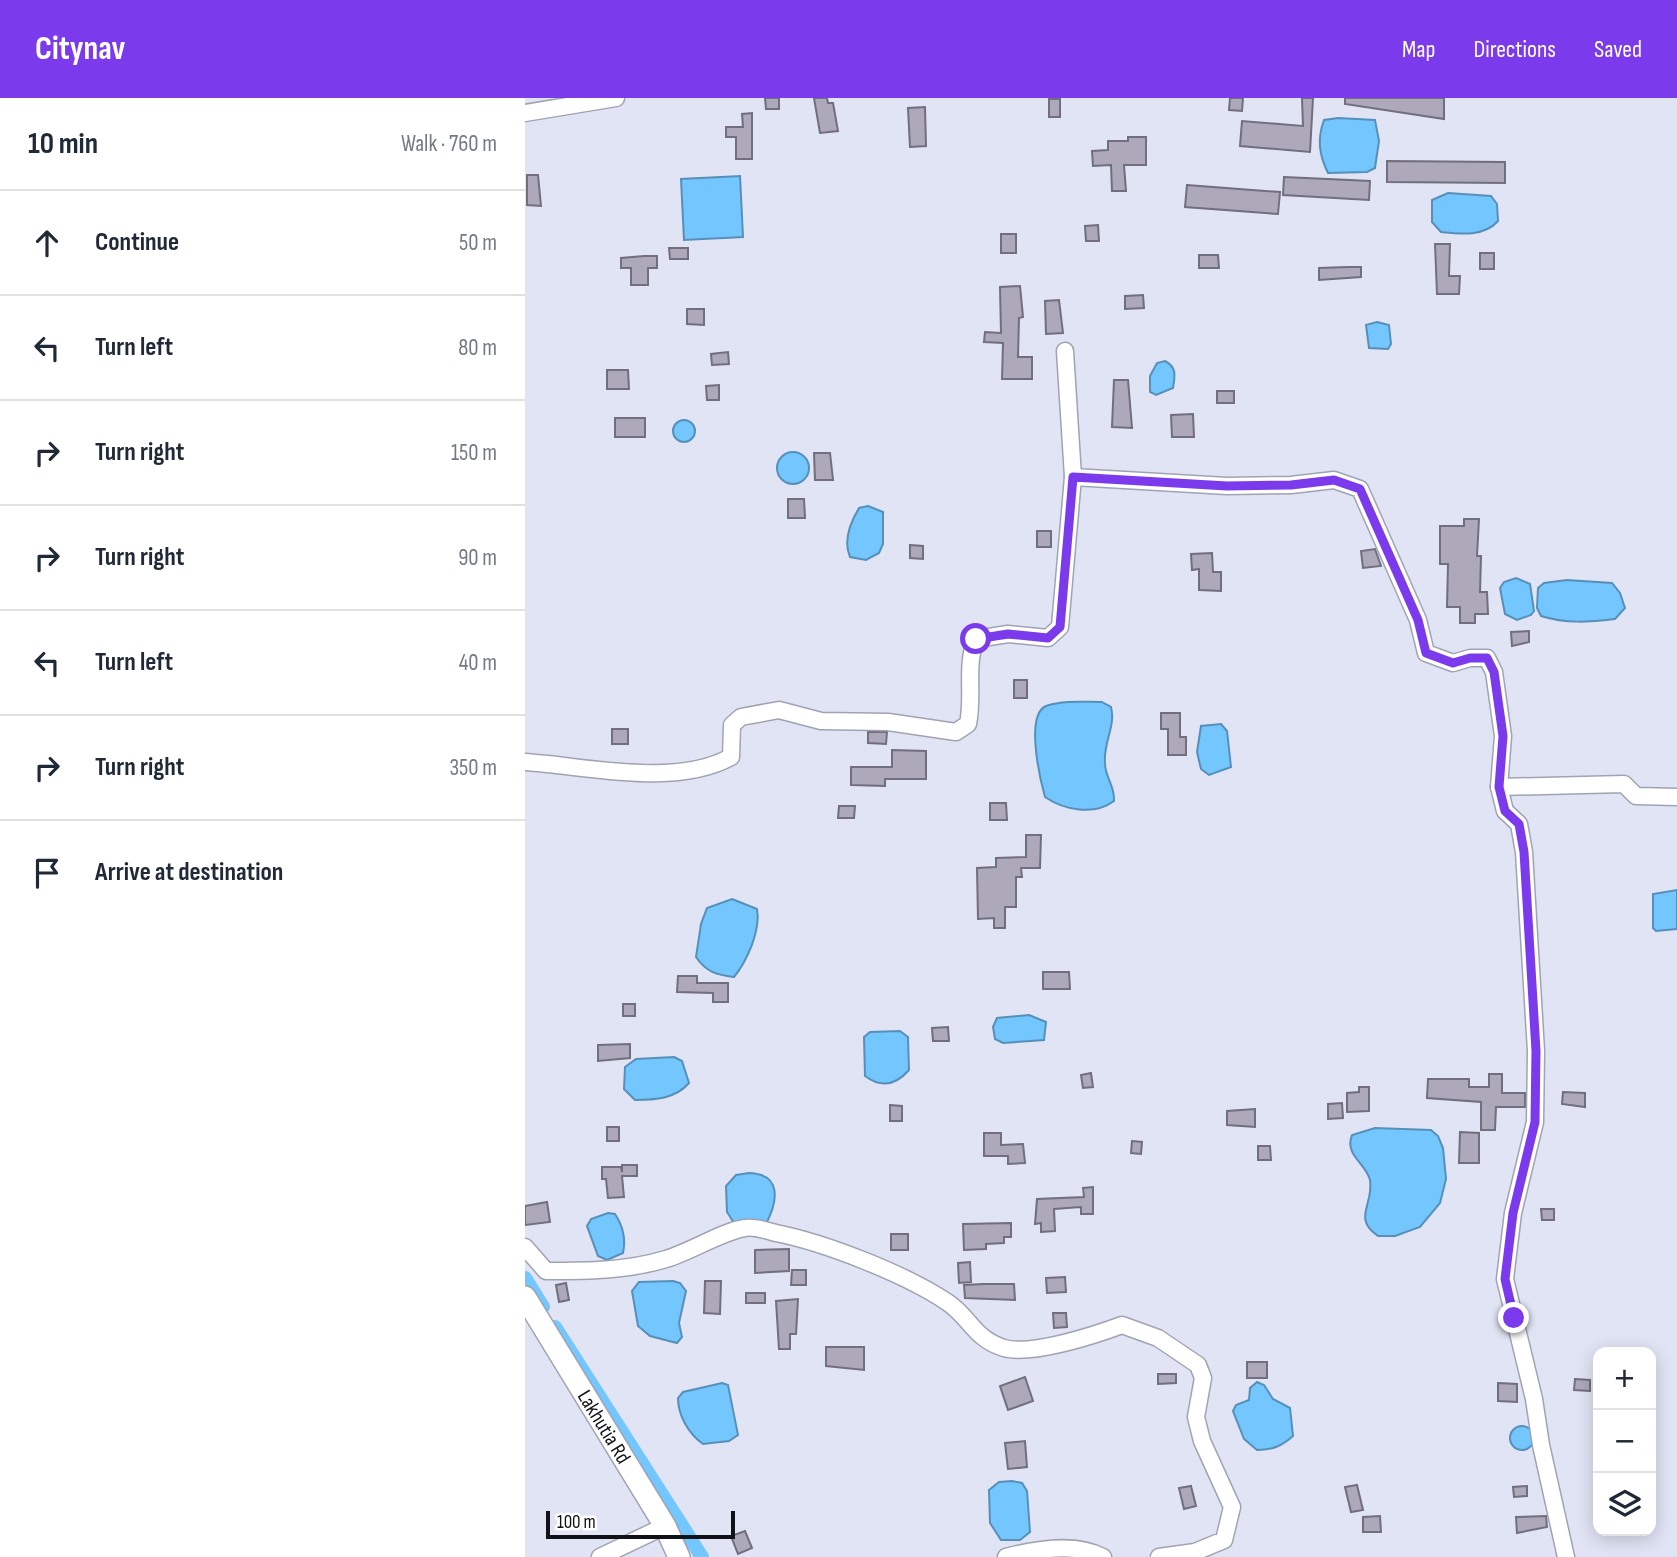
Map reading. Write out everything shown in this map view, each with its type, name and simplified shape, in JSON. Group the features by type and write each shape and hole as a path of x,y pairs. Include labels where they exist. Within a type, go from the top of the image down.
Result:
{"street":[{"path":"525,113 616,98"},
{"path":"525,762 591,769 685,772 713,767 731,757 732,725 741,717 779,710 821,721 888,722 956,732 968,724 972,704 969,656 976,639 1008,634 1048,638 1060,627 1073,477 1065,351"},
{"path":"1073,477 1227,486 1291,485 1334,480 1360,489 1418,620 1426,653 1453,663 1470,658 1487,658 1494,672 1503,736 1499,787 1505,811 1519,824 1524,852 1536,1051 1535,1122 1513,1213 1505,1279 1534,1399 1541,1446 1566,1557"},
{"path":"1499,787 1625,784 1636,796 1677,797"},
{"path":"525,1247 545,1271 624,1269 666,1259 745,1227 778,1233 856,1257 947,1302 961,1314 975,1333 1005,1349 1050,1346 1084,1339 1122,1325 1159,1338 1198,1365 1203,1378 1196,1417 1202,1441 1232,1507 1224,1540 1195,1552 1159,1557"},
{"name":"Lakhutia Rd","path":"525,1297 665,1526 679,1557"},
{"path":"600,1557 665,1526"},
{"path":"1006,1557 1030,1551 1087,1548 1103,1557"}],"water":[{"path":"1324,120 1375,120 1379,141 1375,168 1367,172 1328,173 1321,153 1320,134"},
{"path":"740,176 743,237 684,240 681,179"},
{"path":"1448,193 1491,196 1497,204 1498,221 1479,232 1441,232 1432,222 1432,200"},
{"path":"1377,322 1389,325 1391,344 1388,349 1369,348 1366,325"},
{"path":"1165,361 1173,369 1173,388 1156,395 1150,392 1150,376 1157,363"},
{"path":"684,420 692,423 695,431 692,439 684,442 676,439 673,431 676,423"},
{"path":"793,452 804,457 809,468 804,479 793,484 782,479 777,468 782,457"},
{"path":"868,506 883,512 883,544 879,553 866,560 850,557 847,538 850,526 859,508"},
{"path":"1516,578 1530,584 1534,611 1531,615 1517,620 1505,614 1500,588 1504,582"},
{"path":"1567,580 1612,583 1620,593 1625,608 1615,619 1605,620 1569,621 1541,616 1537,608 1538,588 1544,583"},
{"path":"1102,702 1111,707 1112,714 1105,763 1114,801 1106,806 1088,810 1053,802 1045,797 1038,763 1035,734 1040,712 1046,706 1059,703"},
{"path":"1221,724 1227,731 1231,767 1209,775 1201,769 1197,752 1201,726"},
{"path":"1677,890 1677,929 1656,931 1653,928 1653,894"},
{"path":"732,899 757,909 758,917 752,945 734,977 712,972 696,957 701,924 707,908"},
{"path":"1029,1015 1046,1022 1044,1040 1003,1043 995,1039 993,1027 997,1018"},
{"path":"900,1031 908,1037 909,1070 899,1079 888,1083 877,1082 865,1076 864,1037 870,1032"},
{"path":"674,1057 682,1061 689,1083 677,1092 657,1099 635,1100 624,1089 625,1067 636,1059"},
{"path":"1375,1128 1431,1130 1438,1136 1443,1148 1446,1179 1440,1203 1420,1227 1395,1236 1378,1236 1366,1223 1370,1180 1351,1148 1352,1135"},
{"path":"749,1173 767,1178 772,1184 775,1198 766,1224 736,1226 727,1212 726,1186 736,1175"},
{"path":"608,1213 615,1214 618,1219 624,1243 623,1253 607,1260 598,1256 587,1226 591,1219"},
{"path":"639,1282 680,1283 686,1291 679,1323 682,1337 677,1343 650,1336 638,1326 632,1291"},
{"path":"1257,1382 1264,1385 1273,1399 1290,1408 1293,1436 1276,1447 1262,1450 1257,1450 1244,1439 1233,1411 1236,1405 1249,1400 1250,1388"},
{"path":"722,1383 728,1385 738,1435 729,1441 703,1444 685,1424 678,1398 683,1392"},
{"path":"1522,1426 1533,1433 1534,1438 1527,1449 1522,1450 1511,1443 1510,1438 1517,1427"},
{"path":"999,1482 1022,1483 1027,1491 1030,1532 1020,1540 1001,1540 990,1523 989,1490"}],"building":[{"path":"765,98 779,98 779,109 766,109"},
{"path":"814,98 827,98 828,103 833,103 838,131 820,133"},
{"path":"1230,98 1243,98 1242,111 1229,110"},
{"path":"1302,98 1313,98 1310,152 1240,146 1242,121 1303,126"},
{"path":"1345,98 1444,98 1444,119 1345,104"},
{"path":"1049,99 1060,99 1060,117 1049,117"},
{"path":"925,107 926,146 910,147 908,108"},
{"path":"752,113 752,159 736,159 736,137 726,137 726,127 743,127 742,114"},
{"path":"1128,137 1146,137 1146,165 1124,165 1126,191 1112,191 1111,165 1093,166 1092,151 1108,150 1108,141 1128,141"},
{"path":"1387,161 1505,162 1505,183 1387,182"},
{"path":"527,175 538,175 541,206 527,205"},
{"path":"1284,177 1370,181 1369,200 1283,195"},
{"path":"1187,185 1280,192 1278,214 1185,207"},
{"path":"1098,225 1099,241 1086,241 1085,226"},
{"path":"1001,234 1016,234 1016,253 1001,253"},
{"path":"1435,244 1450,244 1449,276 1460,276 1459,294 1437,294"},
{"path":"669,248 688,248 688,259 670,259"},
{"path":"1480,253 1494,253 1494,269 1480,269"},
{"path":"1199,255 1218,255 1219,268 1199,268"},
{"path":"657,256 657,268 648,268 648,285 631,285 631,268 621,268 621,258"},
{"path":"1361,267 1361,277 1319,280 1319,268"},
{"path":"1020,286 1023,317 1019,318 1018,357 1032,357 1032,379 1002,379 1003,343 984,342 985,332 1001,333 1000,287"},
{"path":"1143,295 1144,308 1125,309 1125,296"},
{"path":"1059,300 1063,333 1046,334 1045,301"},
{"path":"687,309 704,309 704,325 687,324"},
{"path":"728,352 729,364 712,365 711,354"},
{"path":"607,370 628,370 629,389 607,389"},
{"path":"1114,380 1128,380 1132,428 1112,427"},
{"path":"719,385 719,400 707,400 706,386"},
{"path":"1217,391 1234,391 1234,403 1217,403"},
{"path":"1193,414 1194,437 1172,437 1171,415"},
{"path":"615,418 645,418 645,437 615,437"},
{"path":"814,453 830,453 833,480 815,480"},
{"path":"788,499 804,499 805,518 788,518"},
{"path":"1464,519 1479,519 1477,556 1481,556 1480,592 1487,592 1488,614 1475,614 1475,623 1460,623 1460,607 1447,607 1448,564 1440,564 1440,526 1464,526"},
{"path":"1037,531 1051,531 1051,547 1037,547"},
{"path":"910,545 923,546 923,559 910,558"},
{"path":"1375,549 1381,566 1363,568 1361,551"},
{"path":"1212,553 1213,572 1221,572 1221,591 1199,590 1199,569 1192,570 1191,554"},
{"path":"1529,631 1529,642 1512,646 1511,632"},
{"path":"1014,680 1027,680 1027,698 1014,698"},
{"path":"1161,713 1180,713 1180,737 1186,737 1186,755 1168,755 1168,729 1161,729"},
{"path":"612,729 628,729 628,744 612,744"},
{"path":"868,732 887,732 886,744 868,743"},
{"path":"892,750 926,751 926,779 885,779 885,786 851,785 851,767 892,767"},
{"path":"990,803 1006,803 1007,820 990,820"},
{"path":"839,806 855,806 854,818 838,818"},
{"path":"1026,835 1041,835 1040,868 1021,868 1022,877 1016,877 1016,907 1005,907 1005,928 994,928 994,918 978,919 977,868 996,867 996,858 1026,857"},
{"path":"1043,972 1069,972 1070,989 1043,989"},
{"path":"678,976 697,976 697,983 728,983 728,1002 713,1002 713,993 677,992"},
{"path":"623,1004 635,1004 635,1016 623,1016"},
{"path":"948,1027 949,1041 933,1041 932,1028"},
{"path":"630,1044 630,1058 598,1061 598,1045"},
{"path":"1091,1073 1093,1087 1083,1088 1081,1075"},
{"path":"1489,1074 1502,1074 1502,1093 1525,1093 1525,1107 1496,1107 1495,1130 1481,1130 1481,1102 1427,1098 1428,1079 1469,1079 1469,1087 1489,1087"},
{"path":"1359,1087 1369,1087 1369,1111 1347,1112 1347,1093 1359,1092"},
{"path":"1563,1092 1585,1093 1585,1107 1562,1104"},
{"path":"1342,1103 1343,1118 1328,1119 1328,1104"},
{"path":"890,1105 902,1106 902,1121 890,1121"},
{"path":"1255,1109 1255,1127 1227,1125 1227,1111"},
{"path":"607,1127 619,1127 619,1141 607,1141"},
{"path":"1460,1132 1479,1133 1479,1163 1459,1163"},
{"path":"984,1133 1001,1133 1001,1145 1023,1144 1025,1163 1008,1164 1008,1156 984,1156"},
{"path":"1132,1141 1142,1142 1141,1154 1131,1153"},
{"path":"1258,1146 1270,1146 1271,1160 1258,1160"},
{"path":"622,1165 637,1165 637,1176 622,1176 624,1197 608,1198 606,1179 602,1179 602,1167 621,1167 622,1172"},
{"path":"1093,1187 1093,1214 1081,1214 1081,1207 1054,1209 1055,1231 1041,1232 1041,1223 1035,1224 1037,1199 1084,1197 1083,1188"},
{"path":"547,1202 550,1222 525,1225 525,1206"},
{"path":"1541,1209 1554,1209 1554,1220 1542,1220"},
{"path":"1011,1223 1011,1237 1004,1237 1004,1243 986,1244 986,1249 964,1250 963,1224"},
{"path":"891,1234 908,1234 908,1250 891,1250"},
{"path":"789,1249 789,1271 755,1273 755,1250"},
{"path":"970,1262 971,1282 959,1283 958,1263"},
{"path":"792,1270 806,1270 806,1285 791,1285"},
{"path":"1065,1277 1066,1292 1047,1293 1046,1278"},
{"path":"705,1281 721,1281 720,1314 704,1313"},
{"path":"566,1283 569,1300 559,1302 556,1285"},
{"path":"1014,1284 1015,1300 965,1298 964,1285"},
{"path":"746,1293 765,1293 765,1303 746,1303"},
{"path":"798,1299 796,1334 790,1334 790,1349 779,1349 776,1301"},
{"path":"1053,1313 1066,1313 1067,1327 1054,1328"},
{"path":"826,1347 864,1347 864,1370 826,1366"},
{"path":"1247,1362 1267,1362 1267,1378 1247,1378"},
{"path":"1158,1374 1176,1374 1176,1383 1158,1384"},
{"path":"1025,1377 1033,1401 1008,1410 1000,1386"},
{"path":"1575,1379 1590,1380 1590,1391 1574,1390"},
{"path":"1498,1383 1517,1384 1517,1402 1498,1401"},
{"path":"1025,1441 1027,1467 1008,1469 1005,1443"},
{"path":"1357,1485 1363,1510 1351,1512 1345,1487"},
{"path":"1191,1486 1196,1506 1184,1509 1179,1488"},
{"path":"1527,1486 1527,1496 1514,1497 1513,1487"},
{"path":"1380,1516 1381,1532 1363,1532 1363,1517"},
{"path":"1546,1516 1547,1527 1517,1533 1516,1517"},
{"path":"745,1531 752,1548 738,1554 731,1536"}],"waterway":[{"path":"525,1278 543,1307"},
{"path":"555,1327 702,1557"}],"route":[{"path":"976,639 1008,634 1048,638 1060,627 1073,477 1227,486 1291,485 1334,480 1360,489 1373,516 1384,550 1418,620 1426,653 1453,663 1470,658 1487,658 1494,672 1503,736 1499,787 1505,811 1519,824 1524,852 1530,916 1536,1051 1535,1122 1513,1213 1505,1279 1514,1318"}]}
